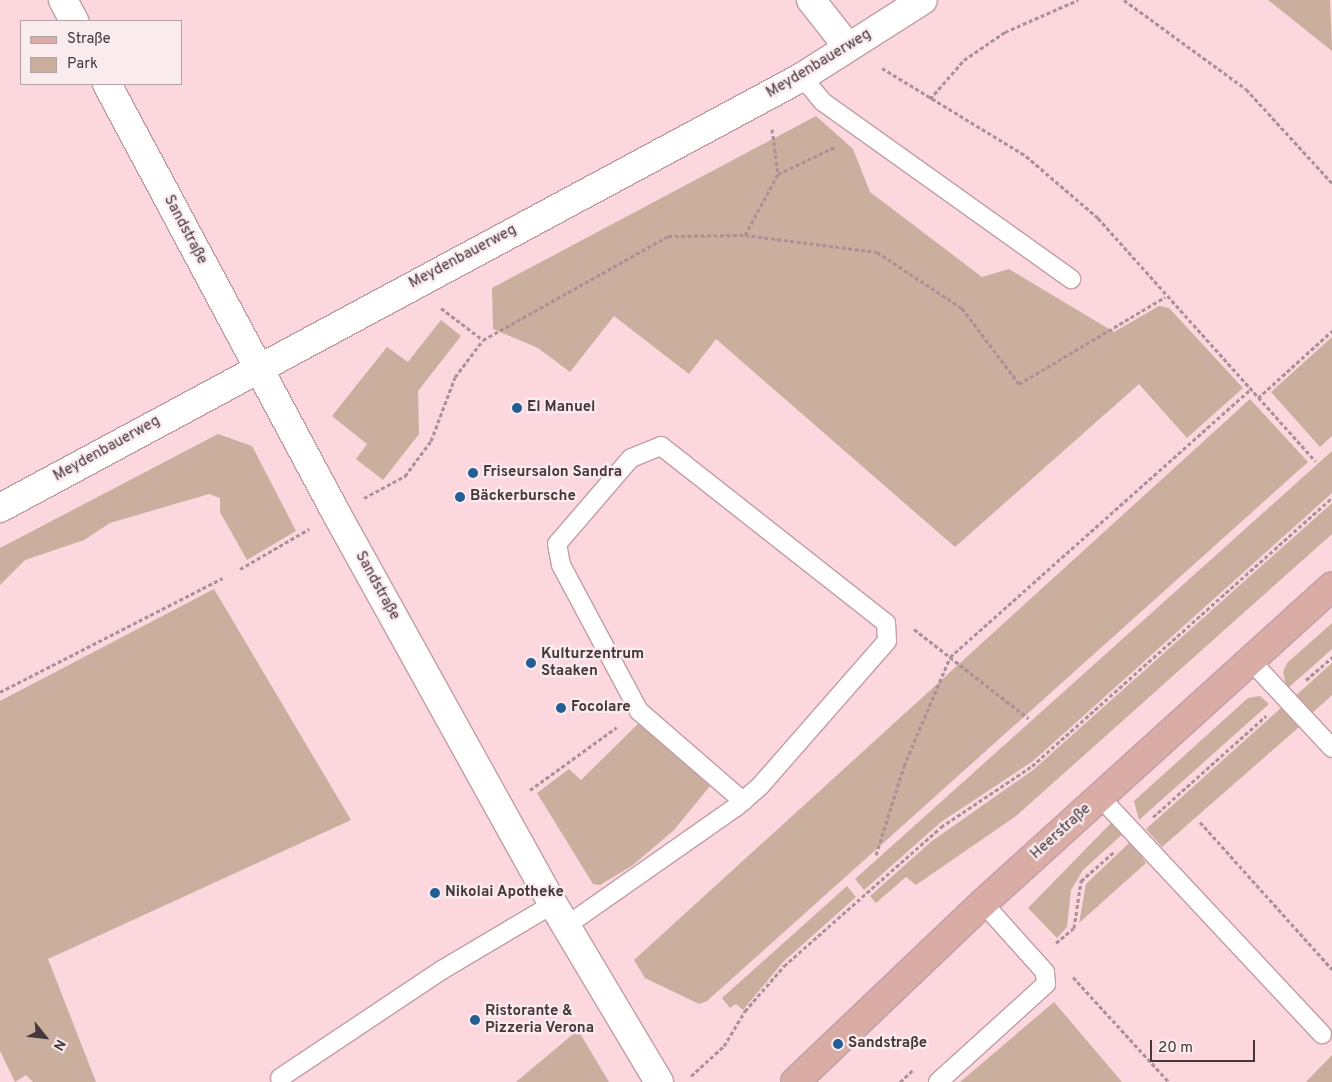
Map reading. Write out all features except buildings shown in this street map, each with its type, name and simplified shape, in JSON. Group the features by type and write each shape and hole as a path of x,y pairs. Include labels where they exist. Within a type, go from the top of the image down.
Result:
{"main road":[{"name":"Heerstraße","path":"796,1082 982,903 1332,588"}],"street":[{"path":"63,0 73,20"},
{"path":"811,0 848,47"},
{"name":"Meydenbauerweg","path":"0,508 257,368 802,77 923,0"},
{"name":"Sandstraße","path":"108,85 257,368 560,915 659,1082"}],"lane":[{"path":"802,77 823,102 1071,279"},
{"path":"280,1078 442,970 560,915 743,801 888,641 886,623 661,446 631,458 557,544 560,565 639,711 743,801"},
{"path":"1251,661 1332,748"},
{"path":"1100,797 1322,1034"},
{"path":"938,1082 1046,984 1045,972 982,903"}],"path":[{"path":"930,99 964,60 1005,32 1078,0"},
{"path":"1124,0 1246,89 1332,183"},
{"path":"882,68 1026,156 1098,218 1165,297 1315,462"},
{"path":"772,129 778,174"},
{"path":"745,235 778,174 865,132"},
{"path":"357,502 405,476 431,441 455,376 483,340 668,236 745,235 877,252 962,308 1020,384 1165,297"},
{"path":"438,306 483,340"},
{"path":"1258,398 1332,331"},
{"path":"876,855 904,766 950,657 1250,390"},
{"path":"685,1082 724,1046 745,1010 784,966 941,827 1032,766 1332,498"},
{"path":"240,569 314,526"},
{"path":"0,692 223,578"},
{"path":"887,631 914,628 1028,718"},
{"path":"1050,950 1074,928 1081,881 1332,657"},
{"path":"530,790 639,711"},
{"path":"1200,822 1332,969"},
{"path":"1065,969 1169,1082"}],"green space":[{"path":"1268,0 1330,0 1332,51"},
{"path":"816,116 853,149 870,192 982,277 1009,269 1114,332 1159,306 1169,308 1243,388 1187,438 1139,384 955,547 716,339 689,374 614,316 570,372 538,348 493,329 492,288"},
{"path":"441,320 461,336 418,391 419,434 383,480 356,459 367,444 332,416 387,347 408,362"},
{"path":"1332,337 1332,436 1320,447 1271,392"},
{"path":"1250,399 1308,462 707,1001 699,1004 645,978 634,960"},
{"path":"218,434 252,446 296,531 247,560 220,512 220,498 209,494 110,523 84,540 25,560 0,585 0,548"},
{"path":"1332,451 1332,493 1033,761 941,822 864,890 855,879"},
{"path":"1332,503 1332,534 1016,816 916,885 906,877 876,903 870,896 932,841 1033,770"},
{"path":"214,589 351,820 48,959 96,1082 33,1082 26,1075 15,1082 0,1051 0,701"},
{"path":"1332,623 1332,649 1287,689 1283,672 1287,663"},
{"path":"1332,663 1332,695 1309,716 1293,698"},
{"path":"1260,696 1269,704 1139,820 1134,801 1248,698"},
{"path":"1282,707 1299,727 1162,847 1146,829"},
{"path":"640,722 710,786 674,830 633,865 600,885 593,884 537,793 569,769 581,780"},
{"path":"1112,822 1126,831 1083,870 1071,890 1067,927 1057,938 1028,908"},
{"path":"1131,841 1146,863 1079,923 1086,884"},
{"path":"847,886 856,897 783,962 743,1010 736,1004 730,1008 722,998"},
{"path":"1054,1002 1122,1082 960,1082"},
{"path":"578,1030 609,1082 516,1082"},
{"path":"1332,1055 1332,1082 1306,1082"}],"place":[{"name":"El Manuel","path":"517,408"},
{"name":"Friseursalon Sandra","path":"473,473"},
{"name":"Bäckerbursche","path":"460,497"},
{"name":"Kulturzentrum Staaken","path":"531,663"},
{"name":"Focolare","path":"561,708"},
{"name":"Nikolai Apotheke","path":"435,893"},
{"name":"Ristorante & Pizzeria Verona","path":"475,1020"},
{"name":"Sandstraße","path":"838,1044"}]}
